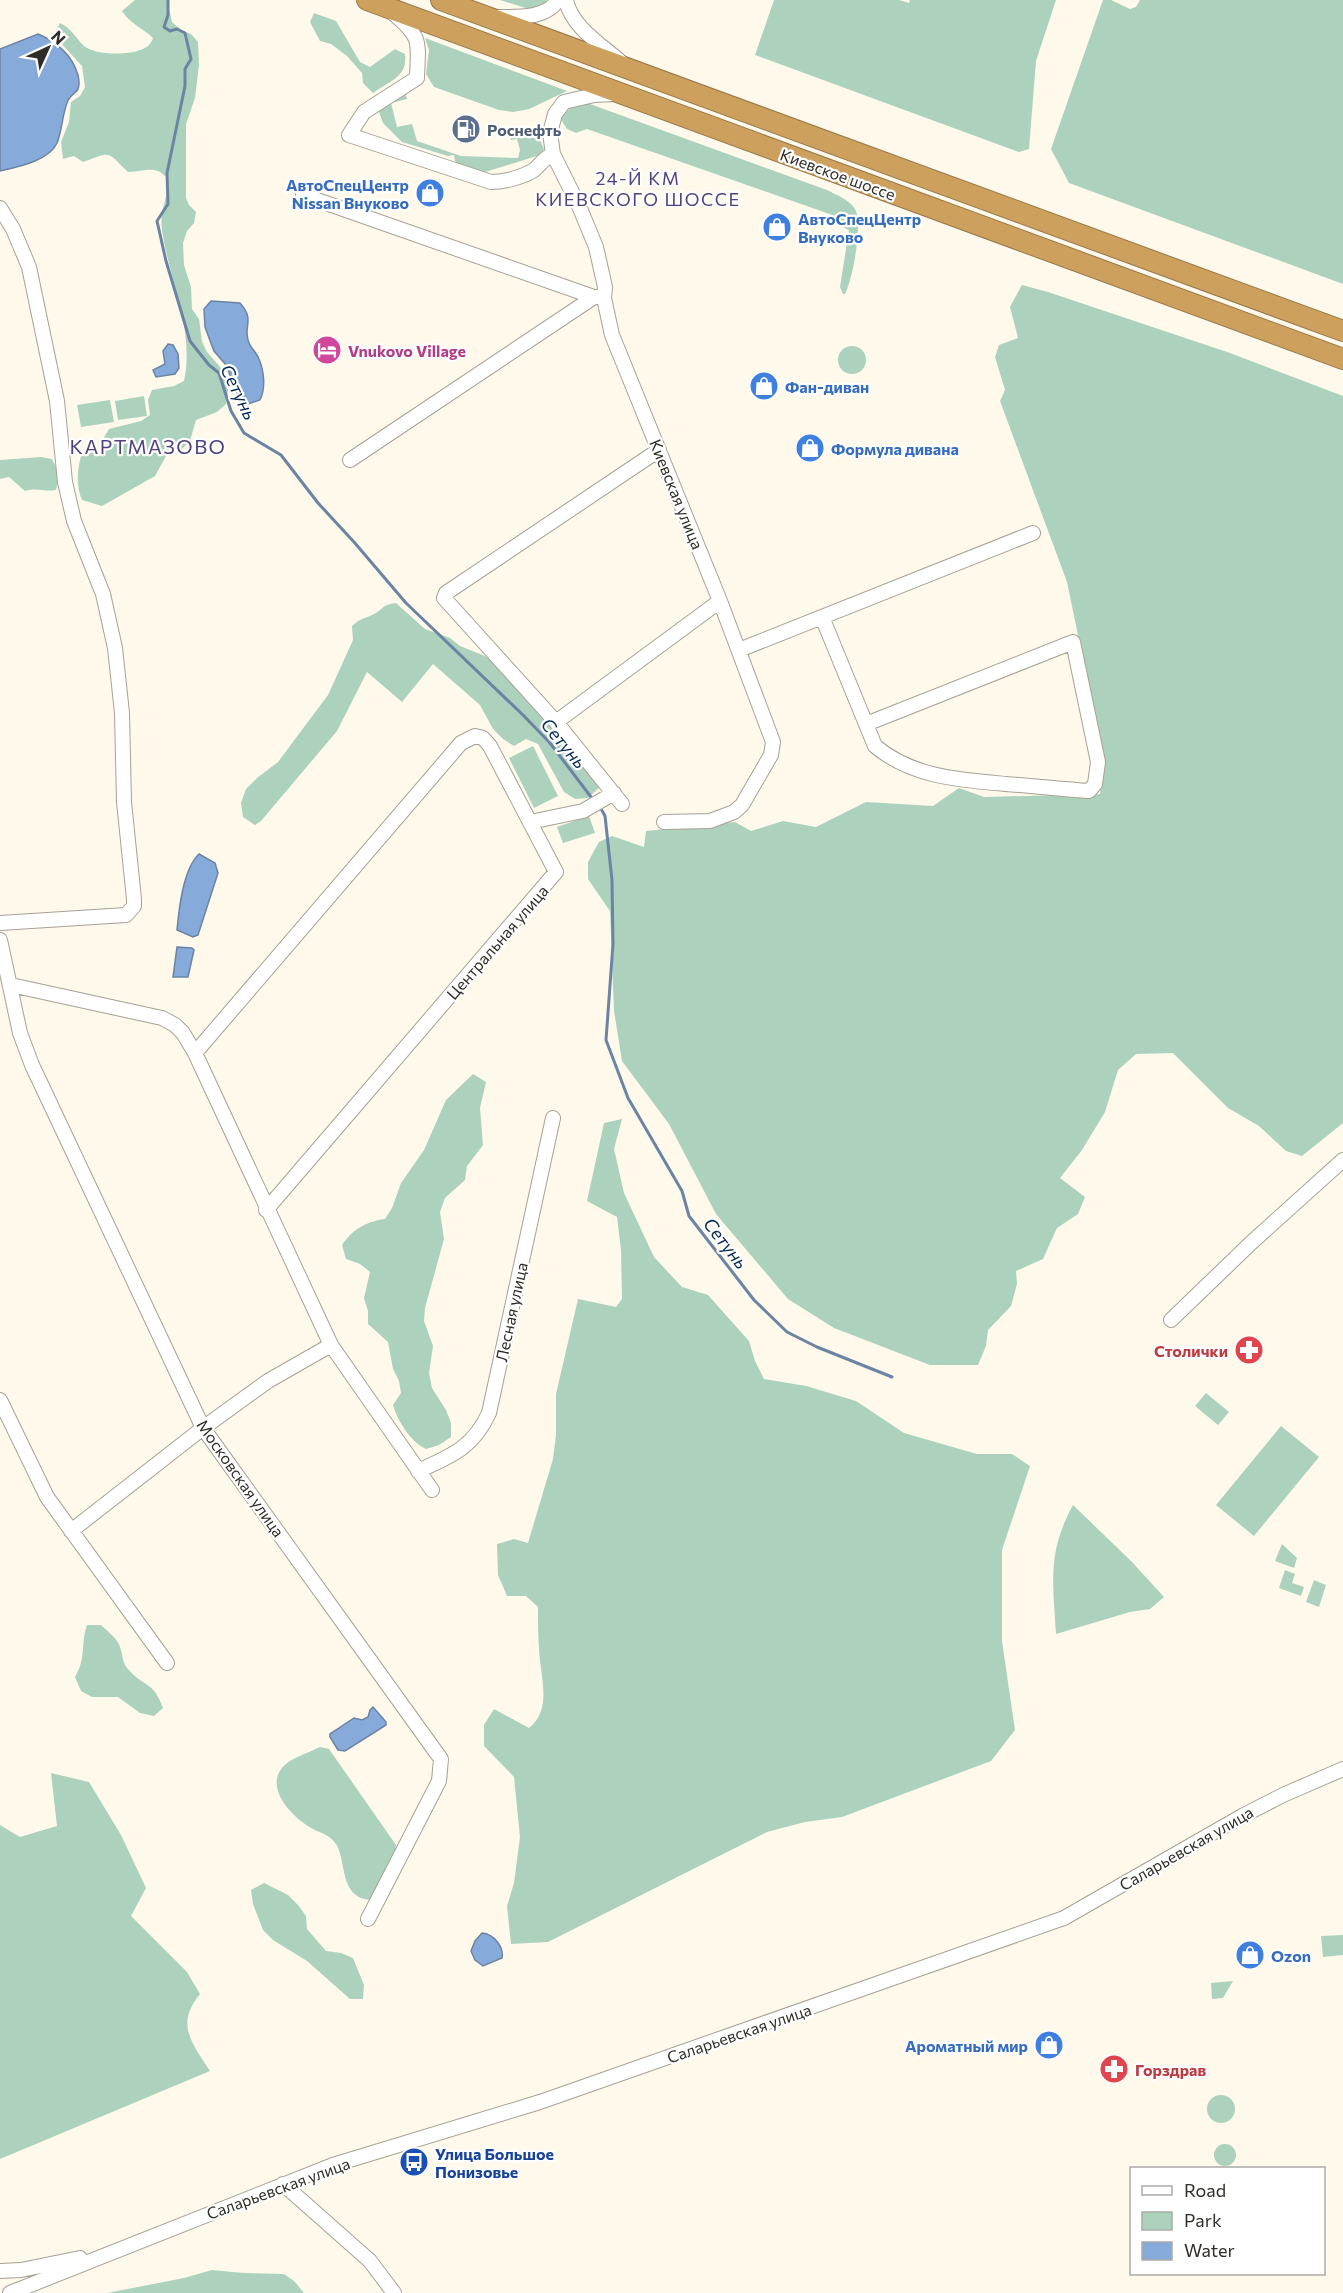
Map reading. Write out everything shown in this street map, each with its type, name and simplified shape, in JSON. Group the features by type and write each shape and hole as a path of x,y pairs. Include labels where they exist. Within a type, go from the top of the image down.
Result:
{"highway":[{"name":"Киевское шоссе","path":"441,0 1343,331"},
{"name":"Киевское шоссе","path":"375,3 1343,359"}],"street":[{"path":"488,17 538,14 550,9 558,0"},
{"path":"566,0 572,16 580,26 628,68"},
{"path":"375,3 410,28 416,37 418,42 417,78 364,112 349,135 491,182 501,182 531,172 545,158 553,154"},
{"name":"Киевская улица","path":"620,94 594,95 564,102 558,108 551,126 550,144 596,247 605,287 599,297 612,335 720,601 773,742 771,755 742,805 734,812 710,821 664,822"},
{"path":"303,195 599,297"},
{"path":"0,208 14,229 29,267 57,401 65,482 74,521 103,594 115,648 122,713 124,802 134,906 126,915 0,923"},
{"path":"350,460 599,297"},
{"path":"530,822 583,811 618,799 556,722 444,597 446,593 658,450"},
{"path":"739,650 1033,533"},
{"path":"556,722 720,601"},
{"path":"822,617 875,746 890,758 920,771 955,780 1089,791 1095,784 1098,762 1073,642 866,724"},
{"name":"Центральная улица","path":"195,1053 461,743 475,736 483,738 490,746 556,868 555,875 267,1210"},
{"name":"Московская улица","path":"0,940 20,1033 36,1076 203,1428 441,1760 439,1781 368,1919"},
{"path":"11,985 162,1018 175,1025 183,1033 195,1053 331,1346 432,1490"},
{"name":"Лесная улица","path":"418,1471 449,1457 469,1443 481,1431 489,1413 553,1118"},
{"path":"1171,1320 1252,1242 1343,1160"},
{"path":"71,1531 267,1381 331,1346"},
{"path":"0,1400 47,1497 167,1663"},
{"name":"Саларьевская улица","path":"115,2252 333,2165 540,2102 1056,1921 1244,1815 1283,1795 1343,1770"},
{"path":"283,2184 370,2261 394,2293"},
{"path":"0,2271 21,2270 115,2252"},
{"path":"10,2293 115,2252"}],"green space":[{"path":"135,0 167,0 172,22 181,30 191,34 198,42 199,65 195,98 186,124 186,198 196,212 194,223 187,231 183,243 184,265 191,287 192,309 199,319 202,342 207,352 222,369 228,390 226,404 217,412 196,420 190,441 182,449 171,447 155,476 102,506 82,500 78,478 81,456 102,449 103,439 109,429 141,421 150,415 148,400 152,390 174,386 184,381 186,342 161,222 168,179 154,170 128,172 108,155 83,162 74,156 63,159 61,142 69,122 71,102 80,96 85,87 82,66 60,42 55,32 60,23 84,46 97,52 116,54 135,52 149,46 153,38 122,11"},
{"path":"500,0 547,0 532,10"},
{"path":"774,0 899,0 909,3 910,0 1056,0 1036,61 1029,149 1019,152 755,55"},
{"path":"1103,0 1111,0 1130,9 1136,7 1140,0 1343,0 1343,284 1069,183 1051,149"},
{"path":"314,13 336,21 360,62 370,67 395,49 405,54 404,68 401,73 373,93 363,83 362,73 347,56 331,44 320,41 310,22"},
{"path":"425,38 567,91 529,109 513,112 499,110 434,87 426,74 429,50"},
{"path":"410,88 406,95 407,99 391,103 397,127 412,124 417,141 461,156 518,158 520,150 517,139 511,140 510,137 526,127 535,128 544,149 540,155 482,173 456,165 454,155 448,156 402,142 383,123 376,104"},
{"path":"590,104 827,190 846,200 855,209 858,226 854,264 845,294 840,287 849,230 839,225 838,217 587,129 576,133 567,129 560,118 570,108"},
{"path":"1022,285 1230,353 1343,396 1343,1123 1302,1156 1286,1151 1259,1126 1228,1108 1173,1053 1136,1054 1118,1070 1105,1112 1082,1150 1060,1178 1085,1197 1078,1214 1057,1228 1043,1259 1016,1271 1017,1284 1011,1306 988,1330 986,1346 978,1365 930,1365 834,1328 788,1299 716,1214 669,1124 622,1061 614,1011 610,911 588,879 588,862 599,842 612,836 644,847 646,831 735,822 751,831 783,821 816,827 866,802 933,806 959,788 984,797 1100,794 1104,761 1067,582 1000,401 1005,390 995,357 999,345 1018,338 1010,307"},
{"path":"852,346 862,350 866,360 862,370 852,374 842,370 838,360 842,350"},
{"path":"144,396 147,416 118,420 115,401"},
{"path":"110,400 114,422 81,427 77,405"},
{"path":"41,457 52,459 54,463 57,474 56,490 25,491 9,477 0,479 0,460"},
{"path":"396,603 425,629 450,638 460,646 485,656 495,664 602,785 588,798 575,799 564,792 538,744 526,739 514,746 503,739 493,729 480,705 433,664 402,702 367,672 337,731 261,821 255,825 243,817 241,803 246,789 278,762 328,695 353,640 352,626 385,606"},
{"path":"533,746 558,796 534,808 509,758"},
{"path":"589,816 595,833 563,843 557,827"},
{"path":"473,1074 486,1082 480,1108 483,1145 467,1166 465,1180 445,1198 440,1212 444,1239 425,1308 424,1321 433,1346 429,1373 432,1388 446,1410 451,1423 451,1437 439,1445 426,1449 415,1442 406,1431 393,1405 401,1393 399,1381 393,1369 388,1342 368,1324 368,1311 364,1298 370,1272 360,1264 346,1259 342,1245 360,1227 385,1219 392,1208 401,1183 424,1150 446,1100"},
{"path":"622,1119 614,1149 624,1193 654,1257 682,1287 708,1295 749,1341 764,1379 806,1386 856,1401 904,1433 977,1454 1012,1454 1030,1466 1002,1550 1002,1641 1015,1730 991,1761 842,1817 805,1822 767,1832 548,1942 511,1944 507,1906 514,1883 520,1837 514,1777 484,1746 484,1725 494,1709 529,1728 541,1711 543,1692 538,1607 526,1596 507,1596 498,1575 497,1544 514,1539 528,1543 553,1459 556,1435 556,1394 578,1299 616,1307 622,1299 621,1250 617,1217 587,1201 604,1123"},
{"path":"1206,1393 1229,1412 1218,1425 1195,1406"},
{"path":"1281,1426 1319,1457 1254,1536 1216,1505"},
{"path":"1073,1505 1132,1562 1164,1597 1150,1609 1130,1612 1056,1634 1053,1583 1055,1553"},
{"path":"1282,1544 1297,1558 1294,1568 1275,1561"},
{"path":"1285,1570 1295,1574 1292,1583 1304,1587 1301,1596 1279,1588"},
{"path":"1314,1580 1326,1585 1319,1607 1306,1602"},
{"path":"87,1625 101,1625 112,1635 119,1644 128,1669 156,1693 163,1708 154,1716 140,1713 118,1697 92,1697 81,1691 75,1677 81,1663"},
{"path":"320,1747 329,1749 396,1845 394,1857 369,1900 359,1897 351,1890 345,1878 336,1844 328,1836 296,1817 288,1809 278,1791 277,1781 287,1763"},
{"path":"51,1773 89,1782 121,1835 146,1888 131,1916 187,1972 200,1994 188,2015 187,2024 192,2042 210,2071 0,2159 0,1825 20,1837 57,1826"},
{"path":"264,1883 288,1895 298,1905 306,1916 307,1929 326,1951 341,1953 353,1958 364,1985 363,1999 350,1999 307,1961 273,1940 263,1930 253,1904 251,1890"},
{"path":"1343,1935 1343,1955 1323,1957 1321,1936"},
{"path":"1233,1981 1223,1998 1212,1999 1211,1983"},
{"path":"1221,2095 1231,2099 1235,2109 1231,2119 1221,2123 1211,2119 1207,2109 1211,2099"},
{"path":"1225,2144 1235,2151 1236,2155 1229,2165 1225,2166 1215,2159 1214,2155 1221,2145"},
{"path":"212,2270 284,2274 294,2281 304,2293 107,2293 184,2278"}],"water":[{"path":"38,34 57,45 68,55 78,75 79,87 68,101 59,138 53,149 40,159 0,171 0,49"},
{"path":"211,301 240,303 245,309 248,319 247,337 258,357 263,374 264,385 260,400 248,404 241,403 226,365 214,351 205,327 204,309"},
{"path":"168,344 173,345 178,354 179,368 175,374 156,377 153,370 165,364 163,351"},
{"path":"199,854 215,863 218,873 198,935 193,937 177,930 186,879 189,869"},
{"path":"177,947 194,950 188,977 173,977"},
{"path":"373,1707 386,1725 345,1751 338,1750 330,1734 354,1718 362,1720 368,1717"},
{"path":"482,1933 494,1938 502,1954 502,1958 483,1966 475,1960 471,1951 475,1941"}],"waterway":[{"name":"Сетунь","path":"168,0 168,15 164,27 170,31 177,29 185,33 191,59 185,69 185,86 167,173 168,204 157,221 166,261 190,341 209,365 219,373 231,411 244,433 281,455 318,503 406,603 550,743 591,797"},
{"name":"Сетунь","path":"600,807 605,816 612,880 613,944 606,1040 628,1098 682,1191 689,1216 754,1300 787,1332 817,1347 892,1377"}],"place":[{"name":"Роснефть","path":"466,129"},
{"name":"АвтоСпецЦентр Nissan Внуково","path":"430,193"},
{"name":"АвтоСпецЦентр Внуково","path":"777,227"},
{"name":"Vnukovo Village","path":"327,350"},
{"name":"Фан-диван","path":"764,386"},
{"name":"Формула дивана","path":"810,448"},
{"name":"Столички","path":"1249,1350"},
{"name":"Ozon","path":"1250,1955"},
{"name":"Ароматный мир","path":"1049,2045"},
{"name":"Горздрав","path":"1114,2069"},
{"name":"Улица Большое Понизовье","path":"414,2162"}],"district":[{"name":"24-Й КМ КИЕВСКОГО ШОССЕ","path":"638,188"},
{"name":"КАРТМАЗОВО","path":"148,446"}]}
